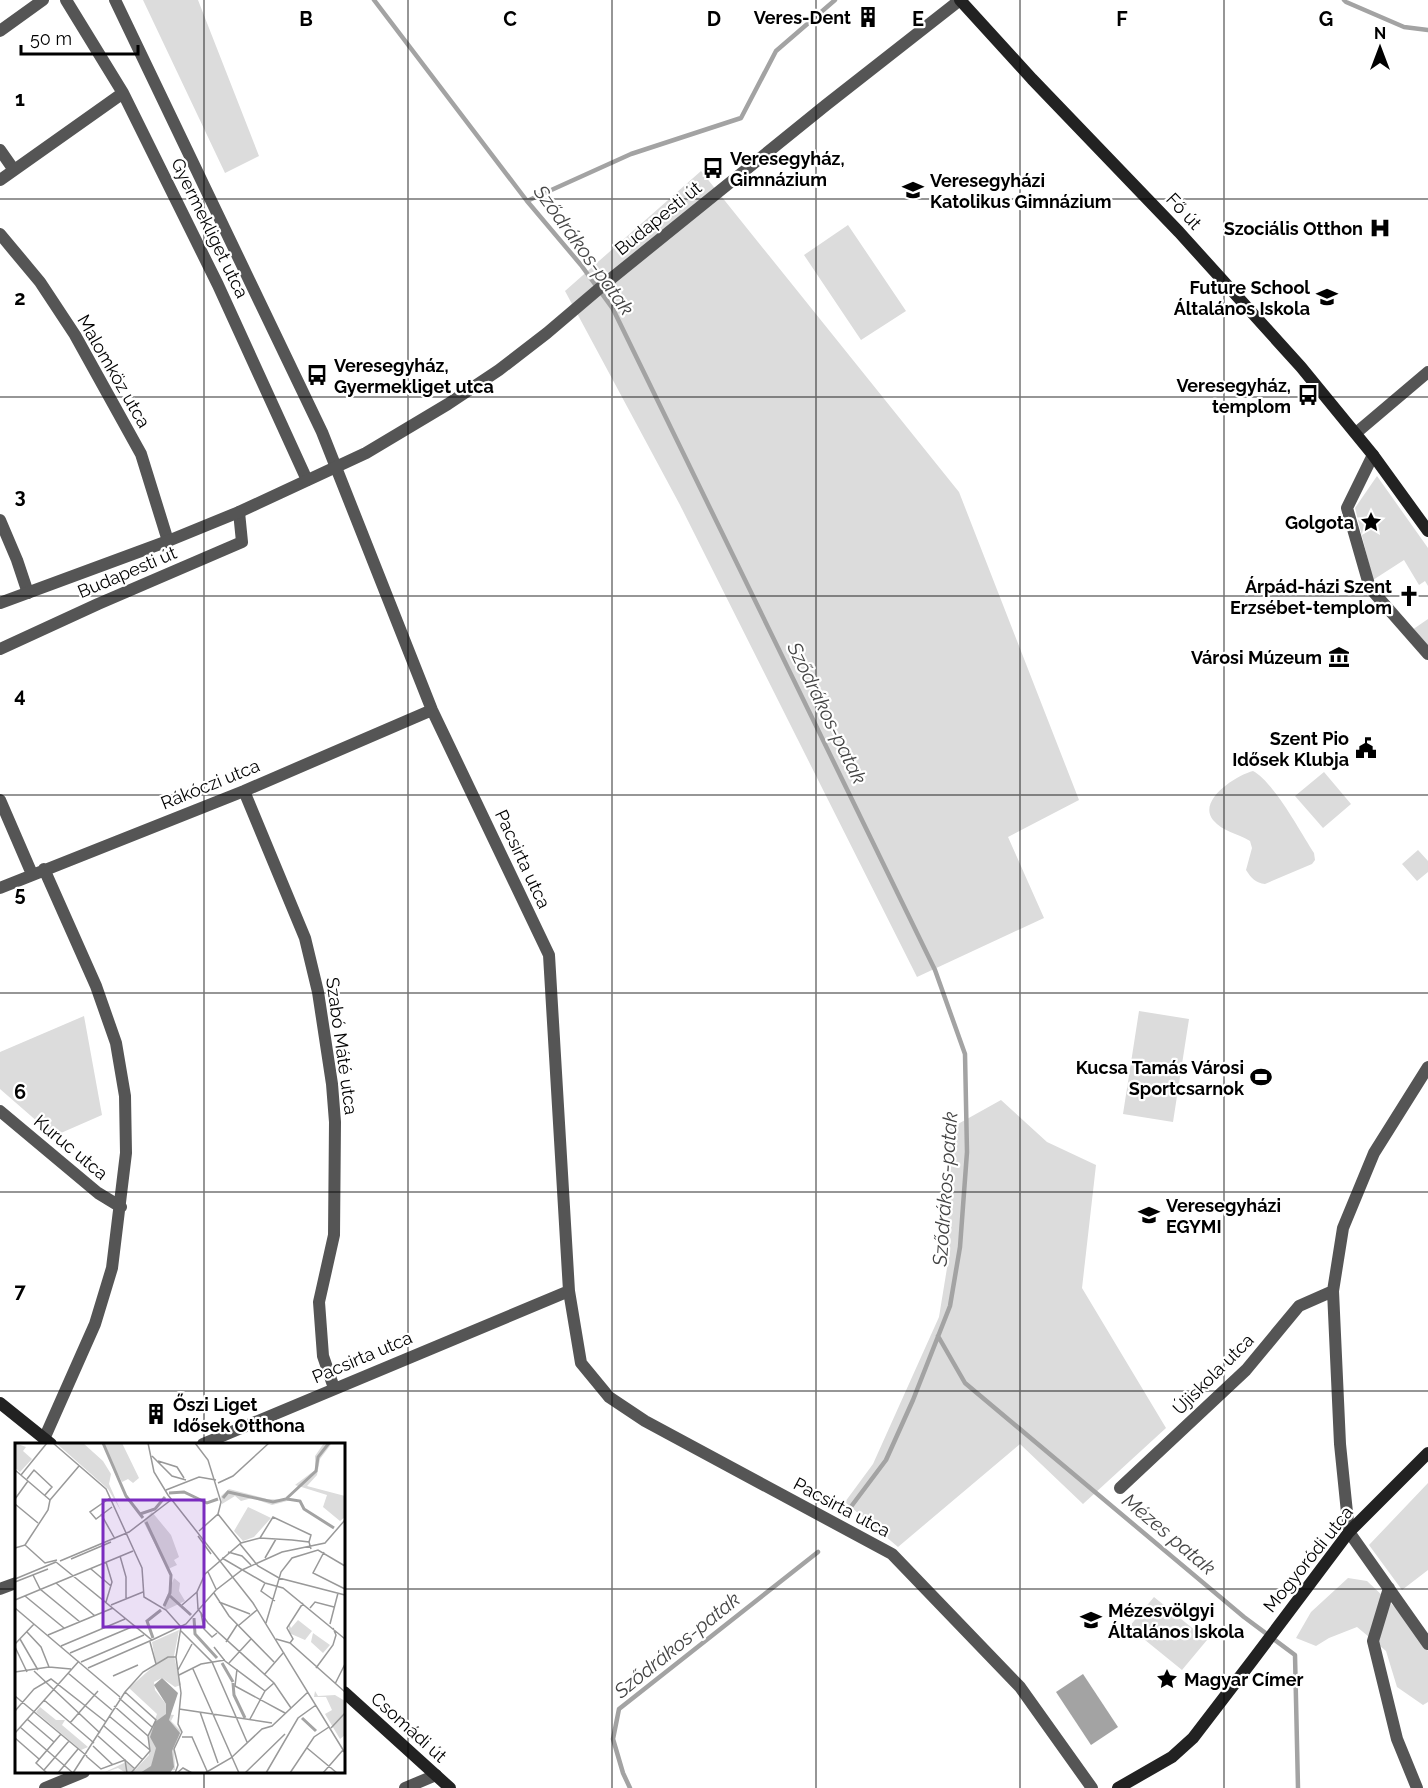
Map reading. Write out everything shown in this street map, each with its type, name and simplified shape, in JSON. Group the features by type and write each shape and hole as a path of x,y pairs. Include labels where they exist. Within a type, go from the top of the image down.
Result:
{"main road":[{"name":"Fő út","path":"960,0 1032,79 1179,232 1300,368 1356,433 1428,531"},
{"path":"0,1403 48,1442"},
{"name":"Mogyoródi utca","path":"1118,1788 1173,1757 1193,1737 1349,1532 1428,1453"},
{"name":"Csomádi út","path":"345,1693 450,1788"}],"street":[{"path":"0,31 43,0"},
{"name":"Gyermekliget utca","path":"66,0 123,93 218,285 307,480"},
{"name":"Gyermekliget utca","path":"115,0 322,432 335,468"},
{"name":"Budapesti út","path":"0,603 168,541 239,512 375,448 448,404 547,333 826,105 960,0"},
{"path":"0,180 123,93"},
{"path":"0,150 14,170"},
{"name":"Malomköz utca","path":"0,234 40,282 75,335 141,454 168,541"},
{"path":"1356,433 1428,372"},
{"path":"1373,455 1347,508 1370,588 1428,654"},
{"name":"Pacsirta utca","path":"335,468 432,710 549,955 569,1291 581,1363 609,1397 645,1421 892,1554 1020,1687 1092,1788"},
{"name":"Budapesti út","path":"0,649 242,542 239,512"},
{"path":"0,520 28,592"},
{"name":"Rákóczi utca","path":"0,888 244,791 432,710"},
{"name":"Szabó Máté utca","path":"244,791 305,938 318,992 332,1084 335,1132 334,1235 320,1302 323,1356 334,1388"},
{"path":"0,800 96,986 116,1043 125,1096 126,1153 112,1268 95,1324 48,1442"},
{"path":"1428,1067 1374,1153 1343,1228 1333,1291 1340,1444 1349,1532 1428,1644"},
{"name":"Kuruc utca","path":"0,1111 98,1193 121,1207"},
{"name":"Pacsirta utca","path":"205,1443 569,1291"},
{"name":"Újiskola utca","path":"1119,1488 1246,1371 1299,1306 1333,1291"},
{"path":"0,1590 15,1582"},
{"path":"1389,1588 1373,1641 1397,1739 1417,1788"},
{"path":"45,1788 82,1773"},
{"path":"405,1788 436,1775"}],"shaded area":[{"path":"143,0 198,0 259,156 225,173"},
{"path":"701,171 959,492 1079,800 1008,837 1044,918 917,977 680,505 565,291"},
{"path":"848,225 906,311 861,340 804,255"},
{"path":"1377,476 1428,548 1428,586 1425,581 1419,585 1404,560 1373,580 1355,508"},
{"path":"1428,619 1428,646 1412,630"},
{"path":"1253,771 1270,786 1295,821 1314,853 1315,860 1312,864 1265,884 1254,880 1246,870 1252,848 1250,841 1221,827 1213,820 1209,812 1210,804 1221,789"},
{"path":"1324,772 1351,804 1323,828 1295,796"},
{"path":"1418,850 1428,861 1428,872 1417,881 1402,864"},
{"path":"1139,1011 1189,1019 1173,1122 1123,1114"},
{"path":"84,1016 102,1115 54,1136 0,1089 0,1052"},
{"path":"1001,1100 1047,1142 1096,1165 1082,1288 1166,1428 1083,1504 1020,1444 898,1547 845,1502 873,1464 939,1317 947,1268 949,1129"},
{"path":"1428,1483 1428,1570 1402,1590 1369,1545"},
{"path":"1348,1578 1367,1581 1404,1616 1428,1651 1428,1702 1423,1705 1397,1687 1386,1651 1357,1627 1316,1646 1296,1638 1311,1612"},
{"path":"1154,1597 1207,1640 1182,1670 1129,1627"},
{"path":"1083,1674 1118,1727 1091,1745 1056,1692"}],"waterway":[{"name":"Sződrákos-patak","path":"374,0 527,201 581,265 613,309 935,970 965,1054 967,1152 960,1247 950,1306 913,1400 886,1460 850,1508"},
{"path":"527,201 631,154 741,118 776,51 835,0"},
{"path":"1344,0 1404,27 1428,30"},
{"name":"Mézes patak","path":"938,1336 965,1383 1244,1617 1295,1655 1298,1788"},
{"name":"Sződrákos-patak","path":"630,1788 613,1739 619,1709 818,1552"}],"place":[{"name":"Veres-Dent","path":"868,17"},
{"name":"Veresegyház, Gimnázium","path":"713,168"},
{"name":"Veresegyházi Katolikus Gimnázium","path":"913,190"},
{"name":"Szociális Otthon","path":"1380,228"},
{"name":"Future School Általános Iskola","path":"1327,297"},
{"name":"Veresegyház, Gyermekliget utca","path":"317,375"},
{"name":"Veresegyház, templom","path":"1308,395"},
{"name":"Golgota","path":"1371,522"},
{"name":"Árpád-házi Szent Erzsébet-templom","path":"1409,596"},
{"name":"Városi Múzeum","path":"1339,657"},
{"name":"Szent Pio Idősek Klubja","path":"1366,748"},
{"name":"Kucsa Tamás Városi Sportcsarnok","path":"1261,1077"},
{"name":"Veresegyházi EGYMI","path":"1149,1215"},
{"name":"Őszi Liget Idősek Otthona","path":"156,1414"},
{"name":"Mézesvölgyi Általános Iskola","path":"1091,1620"},
{"name":"Magyar Címer","path":"1167,1679"}]}
